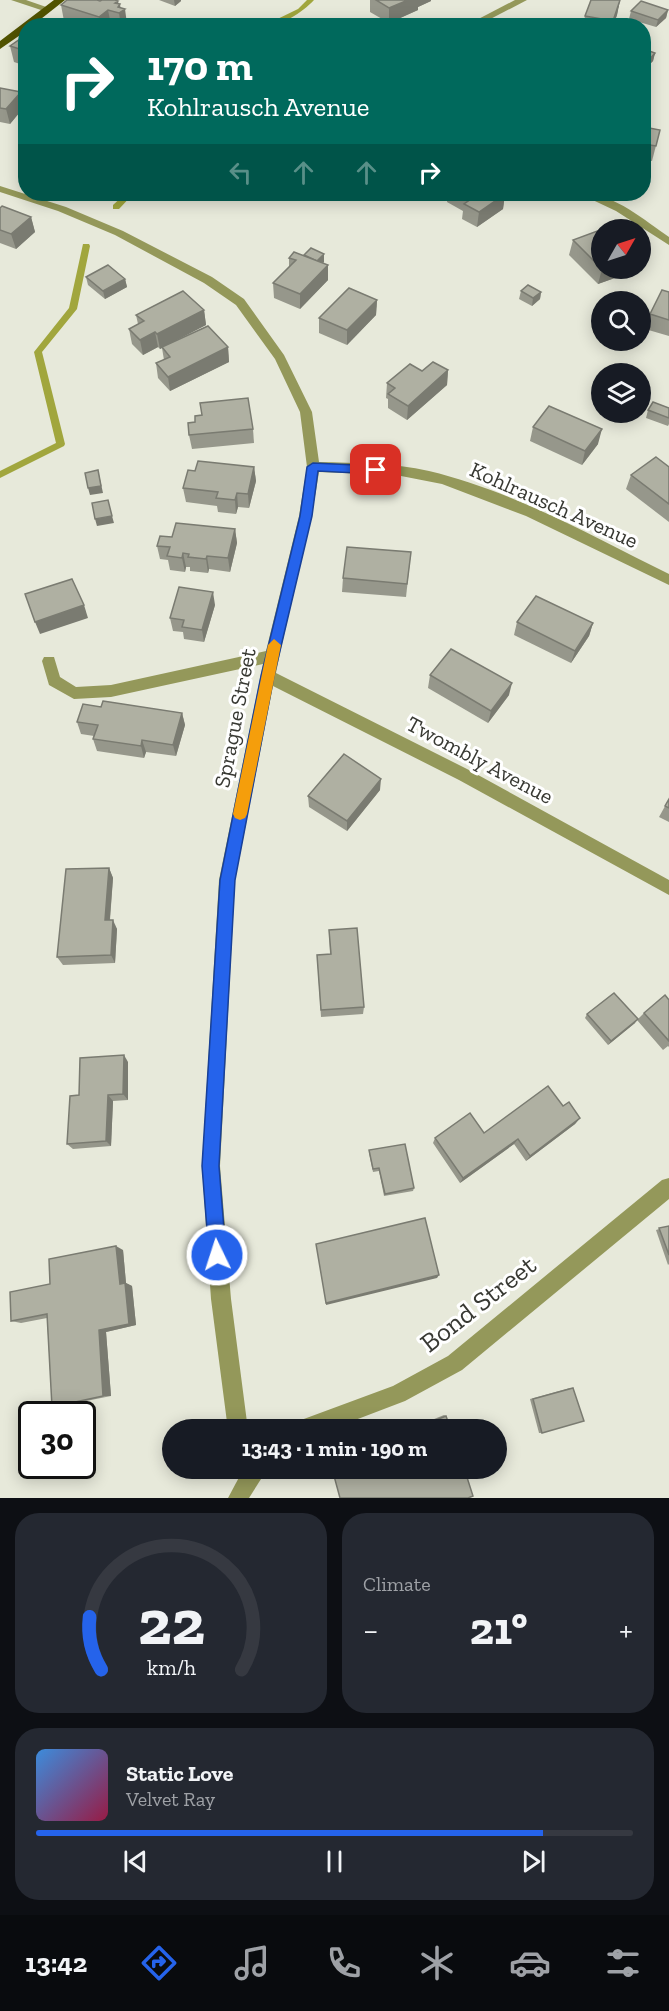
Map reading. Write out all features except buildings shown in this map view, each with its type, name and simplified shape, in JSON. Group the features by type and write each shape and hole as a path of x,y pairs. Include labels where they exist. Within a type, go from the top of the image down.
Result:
{"main road":[{"path":"36,18 60,0"},
{"path":"0,46 18,32"}],"street":[{"path":"16,0 47,9"},
{"path":"485,18 522,0"},
{"name":"Sprague Street","path":"0,189 18,195"},
{"name":"Sprague Street","path":"37,201 119,233 208,280 240,303 280,358 306,412 313,467 306,516 272,656 227,880 211,1166 221,1299 237,1419"},
{"path":"601,201 620,209 669,242"},
{"name":"Kohlrausch Avenue","path":"313,467 393,471 443,479 537,515 669,580"},
{"path":"49,661 54,681 74,693 111,691 272,656"},
{"name":"Twombly Avenue","path":"268,676 464,775 669,888"},
{"name":"Bond Street","path":"330,1419 398,1394 455,1363 669,1186"}],"waterway":[{"path":"283,18 300,10 311,0"},
{"path":"116,207 122,201"},
{"path":"0,475 61,444 38,352 73,309 86,246"}],"slow traffic":[{"path":"240,814 274,645"}],"route":[{"path":"217,1255 211,1166 227,880 279,621 306,516 313,467 376,470"}]}
